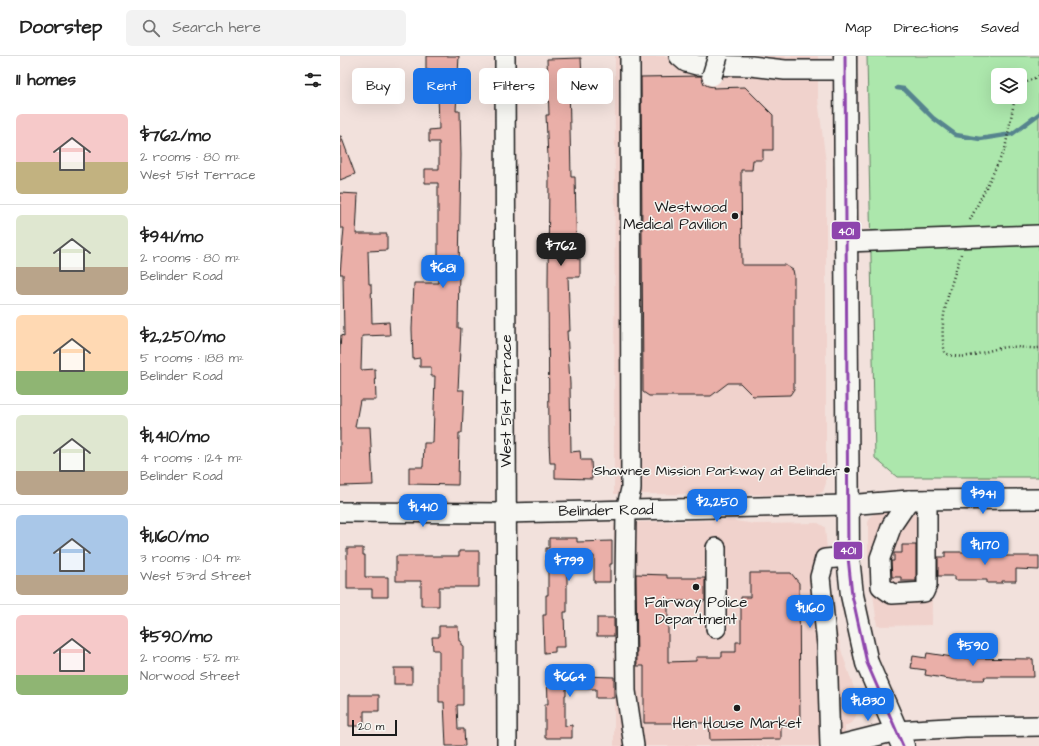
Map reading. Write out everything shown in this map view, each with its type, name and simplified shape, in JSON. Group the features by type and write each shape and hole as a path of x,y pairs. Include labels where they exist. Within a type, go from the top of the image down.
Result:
{"highway":[{"path":"845,63 848,558 852,595 867,663 900,739"}],"street":[{"name":"West 51st Terrace","path":"505,56 507,746"},
{"path":"630,56 630,489 626,510 625,581 626,691 634,746"},
{"path":"712,76 718,56"},
{"path":"683,59 697,65 751,66 785,63 845,63"},
{"path":"847,242 1039,235"},
{"name":"Belinder Road","path":"340,512 506,513 847,505 918,500 1039,499"},
{"path":"918,500 927,585 924,592 892,594 881,586 880,558 892,525 918,500"},
{"path":"716,548 716,628"},
{"path":"830,746 827,645 820,577 825,559 848,558"},
{"path":"844,745 900,739 965,726 1039,726"}],"path":[{"path":"1027,82 1039,76"},
{"path":"1014,104 1005,149 970,221 947,296 943,342 945,353 954,357 968,356 1006,347 1039,348"}],"shaded area":[{"path":"615,56 818,56 818,99 826,163 826,483 823,492 813,495 614,494"},
{"path":"931,506 932,625 877,626 868,552 868,523 870,517 878,509"},
{"path":"729,520 755,524 818,523 825,527 832,609 842,653 857,697 856,716 853,722 845,726 845,746 614,746 614,526 640,522"}],"green space":[{"path":"867,56 1039,56 1039,477 897,477 875,458"}],"building":[{"path":"426,56 459,56 458,68 426,68"},
{"path":"581,58 581,68 557,68 557,104 570,104 571,177 575,177 577,259 580,259 580,277 568,277 570,331 567,331 570,384 571,452 580,451 581,460 591,460 592,479 555,478 555,463 550,463 548,283 549,178 546,115 549,115 549,68 547,68 547,59"},
{"path":"701,76 704,84 714,87 713,88 745,87 773,115 773,150 763,150 763,160 753,160 752,170 741,170 742,265 785,265 793,270 794,389 790,395 753,396 740,383 728,383 711,396 649,396 643,392 641,77"},
{"path":"438,104 456,104 456,111 460,111 461,155 458,328 461,328 458,390 464,390 462,433 459,433 458,485 409,484 409,467 423,467 424,443 433,443 435,376 431,376 431,367 420,367 420,358 413,359 412,329 414,283 438,283 438,183 425,183 425,169 439,169 439,142 429,142 429,130 439,129"},
{"path":"340,136 355,174 340,180"},
{"path":"340,193 358,194 356,234 387,234 387,250 368,251 372,323 389,322 390,335 362,336 361,370 375,369 376,400 360,400 355,427 370,427 373,485 340,486 340,350 341,335 344,336 343,274 340,274 344,228 340,228"},
{"path":"549,538 577,538 577,542 612,541 612,564 610,564 610,582 594,582 594,556 567,556 567,612 564,612 565,647 555,647 555,652 544,653 543,615 546,615 546,595 548,595 548,566 546,566 546,548 549,548"},
{"path":"902,545 916,545 916,581 901,581 901,577 892,577 891,561 894,561 894,553 902,553"},
{"path":"347,548 363,548 363,555 365,555 365,577 388,577 388,597 372,597 372,589 347,589"},
{"path":"459,551 479,551 479,587 439,587 439,606 421,606 421,581 396,581 396,556 459,556"},
{"path":"945,552 996,552 1001,553 1001,556 1039,556 1039,570 1016,569 1016,581 1002,581 1002,583 987,583 987,580 955,580 955,576 938,576 938,557 945,557"},
{"path":"750,573 791,573 799,583 800,723 781,723 781,739 710,740 709,723 644,723 644,666 637,666 636,574 667,575 667,578 705,578 705,601 668,601 668,662 696,661 696,657 722,657 722,652 736,652 736,642 741,642 741,597 750,597"},
{"path":"597,618 614,618 614,636 597,636"},
{"path":"439,626 458,626 459,641 461,641 461,645 463,645 463,705 457,705 458,729 464,729 465,746 446,746 444,702 439,702 439,650 433,650 432,637 439,637"},
{"path":"927,653 959,658 1033,659 1034,677 984,677 985,680 956,680 925,675 926,670 911,668 913,656 926,658"},
{"path":"394,668 412,668 412,684 394,684"},
{"path":"547,670 581,670 581,676 614,677 614,698 596,698 596,689 566,689 565,726 572,725 572,738 545,738 545,704 548,704"},
{"path":"349,695 379,695 379,711 364,711 364,726 349,726"}],"waterway":[{"path":"897,88 904,89 933,118 956,135 980,139 1012,134 1039,114"}],"transit line":[{"name":"401","path":"845,56 848,557 852,595 867,663 903,746"}],"place":[{"name":"Westwood Medical Pavilion","path":"735,216"},
{"name":"Shawnee Mission Parkway at Belinder","path":"847,470"},
{"name":"Fairway Police Department","path":"696,587"},
{"name":"Hen House Market","path":"737,708"}]}
